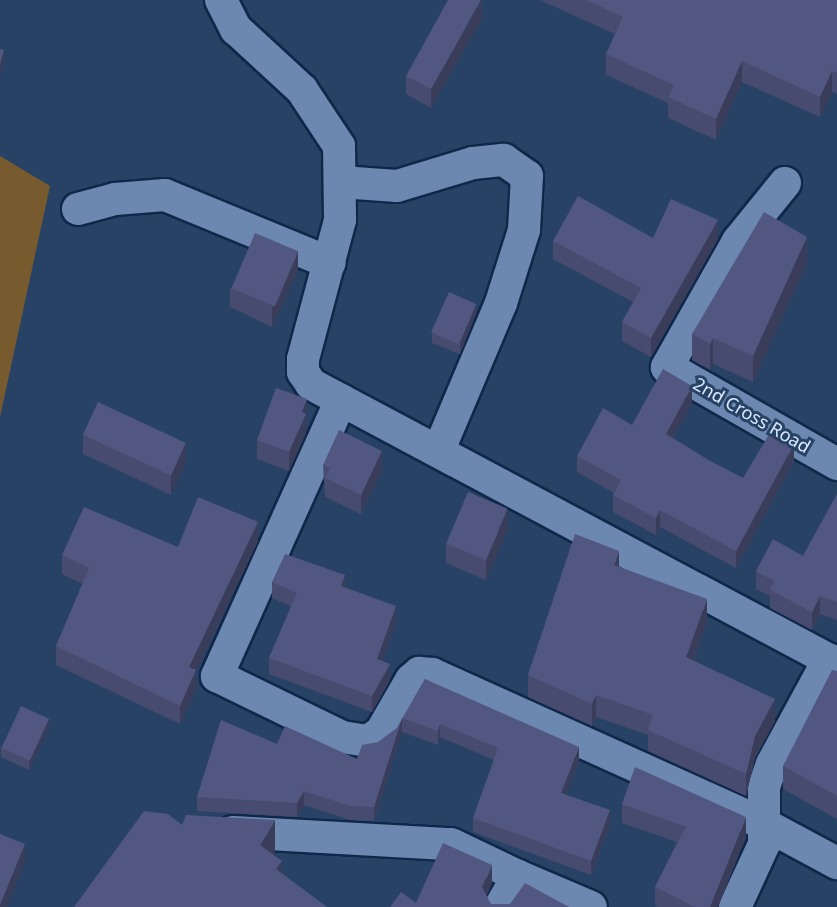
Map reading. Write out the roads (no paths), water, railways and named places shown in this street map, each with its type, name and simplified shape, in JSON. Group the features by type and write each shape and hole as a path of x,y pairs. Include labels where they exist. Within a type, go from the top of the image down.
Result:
{"street":[{"path":"221,0 236,29 302,90 339,146 340,220 330,264 308,330 303,372 311,384 833,662 772,764 764,787 764,844 735,907"},
{"path":"341,182 397,186 472,163 504,160 527,176 524,229 501,303 439,450"},
{"name":"2nd Cross Road","path":"785,183 738,241 667,367 837,464"},
{"path":"78,209 115,199 165,195 330,264"},
{"path":"341,400 217,676 342,737 368,741 381,732 411,680 419,673 432,674 766,825 837,863"},
{"path":"206,830 451,844 591,907"},
{"path":"500,907 518,876"}]}
